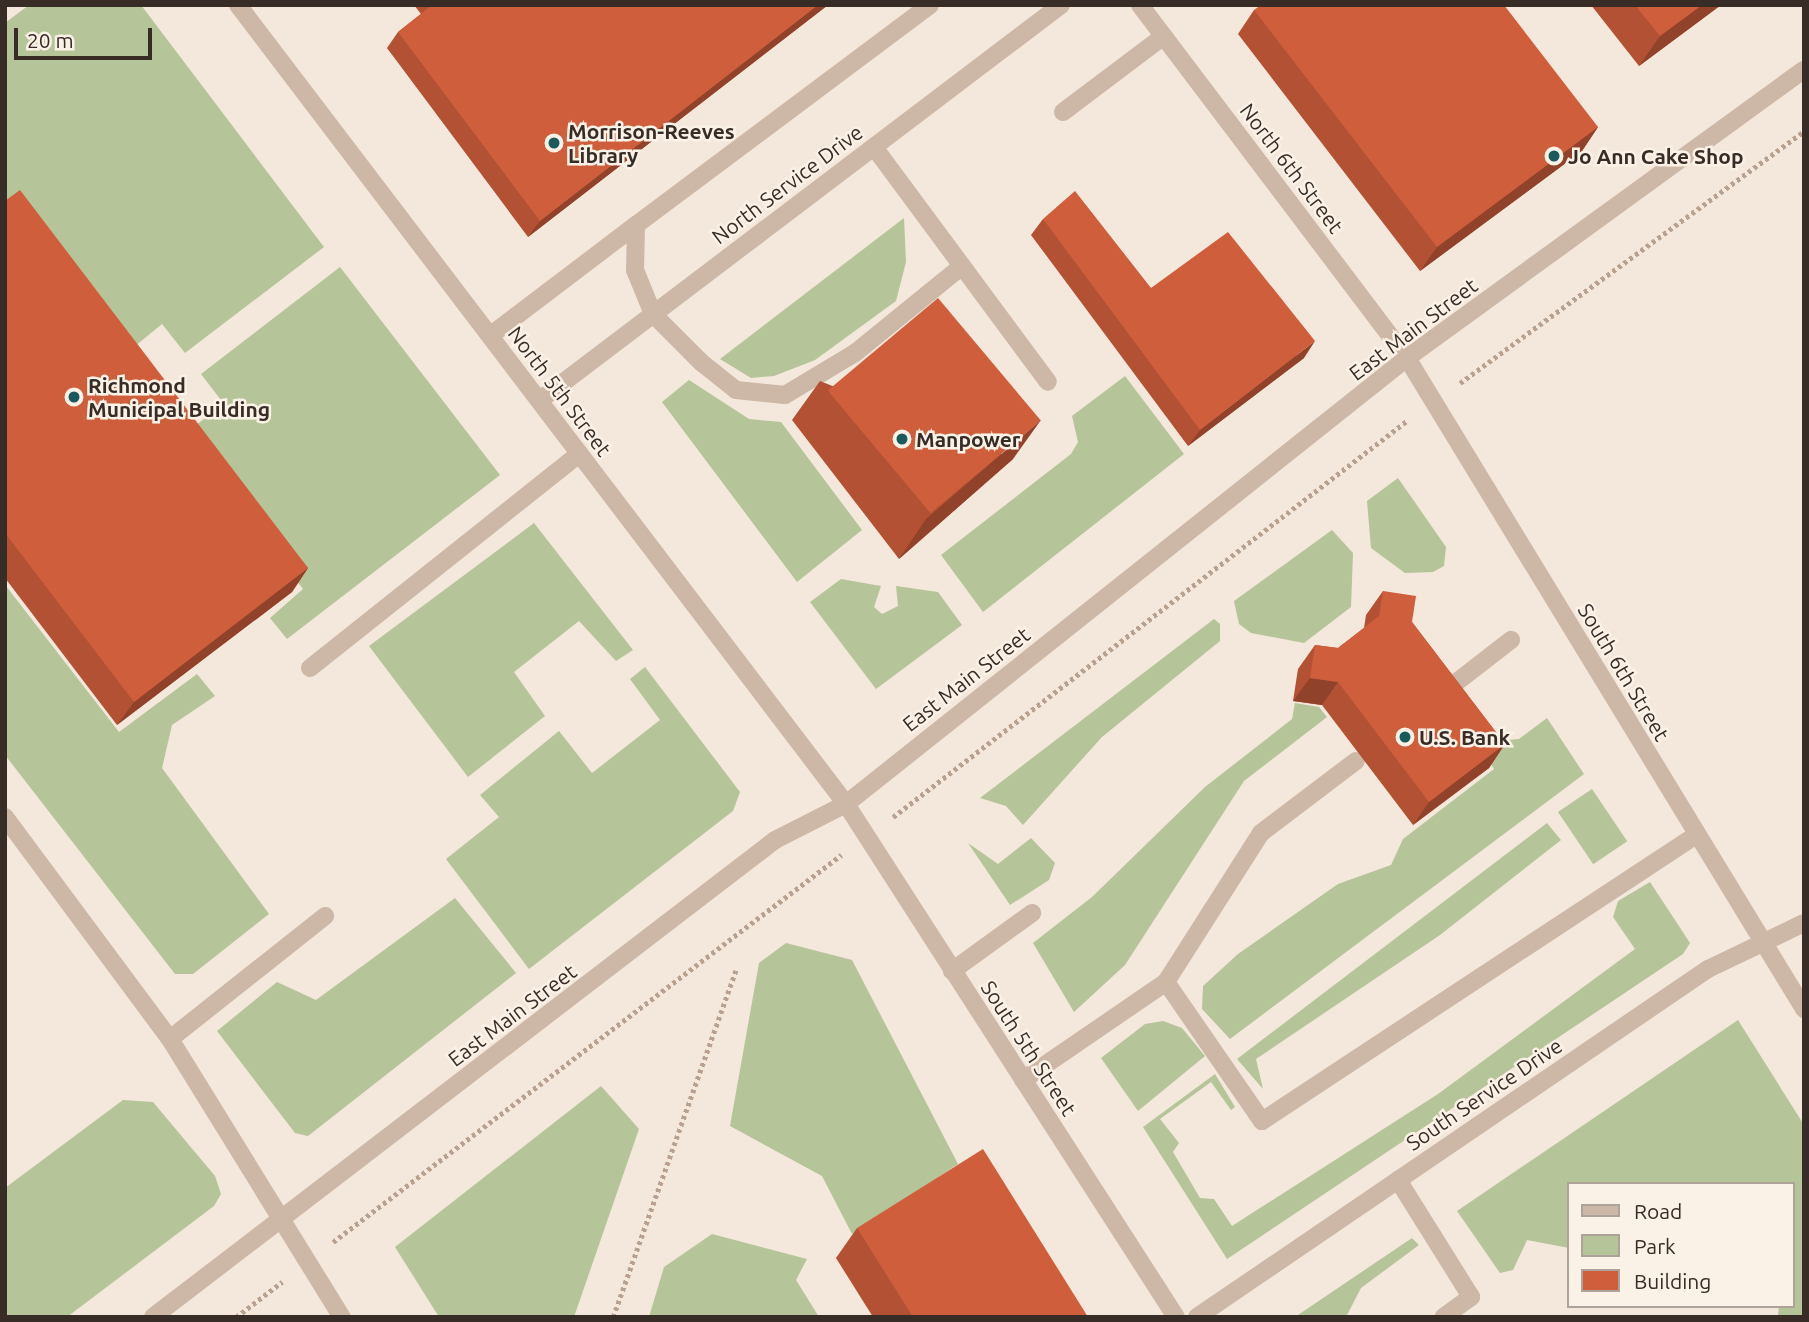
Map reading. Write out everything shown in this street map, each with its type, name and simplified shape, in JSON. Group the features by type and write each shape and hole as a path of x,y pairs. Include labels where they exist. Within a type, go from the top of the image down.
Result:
{"street":[{"name":"North 5th Street","path":"238,5 846,804"},
{"path":"491,335 930,5"},
{"name":"North Service Drive","path":"540,400 1061,5"},
{"name":"North 6th Street","path":"1140,5 1407,358"},
{"path":"1063,112 1164,36"},
{"name":"East Main Street","path":"153,1317 775,840 846,804 1407,358 1804,70"},
{"path":"874,147 1048,382"},
{"path":"636,225 635,270 653,314 736,390 785,394 855,353 962,266"},
{"name":"South 6th Street","path":"1407,358 1804,1009"},
{"path":"310,668 579,454"},
{"path":"1440,695 1511,640"},
{"path":"1023,1080 1166,982 1261,833 1356,761"},
{"name":"South 5th Street","path":"846,804 1176,1317"},
{"path":"5,817 170,1039 280,1221 342,1317"},
{"path":"1166,982 1262,1121 1696,835"},
{"path":"952,971 1032,913"},
{"path":"170,1039 325,916"},
{"name":"South Service Drive","path":"1197,1317 1708,969 1764,946 1804,923"},
{"path":"1398,1180 1471,1297 1444,1317"}],"path":[{"path":"1479,370 1804,131"},
{"path":"236,1317 1392,432"},
{"path":"613,1317 736,969"}],"green space":[{"path":"29,5 141,5 324,247 185,353 162,324 123,356 5,208 5,23"},
{"path":"904,218 906,262 896,301 815,360 774,376 751,378 720,359"},
{"path":"340,267 500,475 287,639 270,618 303,589 184,434 224,404 201,374"},
{"path":"1125,376 1184,454 983,612 941,555 1071,454 1078,442 1072,416"},
{"path":"689,380 749,419 781,422 862,530 797,582 662,402"},
{"path":"1398,478 1446,547 1444,566 1433,572 1405,573 1371,548 1367,501"},
{"path":"534,523 633,650 616,661 579,621 514,672 545,716 468,777 369,646"},
{"path":"1332,530 1353,553 1351,607 1304,643 1251,633 1239,624 1234,601"},
{"path":"841,579 881,586 874,607 882,614 898,606 896,586 938,592 962,625 876,689 810,602"},
{"path":"6,586 119,732 197,674 215,696 172,725 162,768 269,914 193,974 175,974 5,755"},
{"path":"1214,619 1220,624 1220,641 1102,737 1023,825 1006,806 980,798"},
{"path":"645,667 740,792 733,811 529,969 446,859 499,817 480,795 559,731 592,773 660,720 630,679"},
{"path":"1295,703 1319,707 1327,717 1244,781 1125,965 1074,1012 1033,943 1092,897 1205,787 1292,719"},
{"path":"1547,718 1584,774 1230,1039 1202,1009 1203,986 1238,954 1338,884 1391,865 1403,839 1494,769 1477,743 1519,739"},
{"path":"1592,789 1627,841 1593,864 1558,812"},
{"path":"1547,823 1561,840 1440,935 1256,1059 1263,1089 1237,1059"},
{"path":"1031,838 1055,863 1049,880 1010,905 968,843 998,864"},
{"path":"1650,882 1690,943 1683,954 1227,1259 1143,1127 1215,1074 1235,1107 1231,1110 1211,1082 1160,1119 1179,1143 1173,1152 1200,1198 1214,1199 1232,1226 1438,1094 1635,949 1613,917 1618,901"},
{"path":"455,898 516,973 308,1136 295,1133 217,1031 277,982 316,1000"},
{"path":"786,943 852,960 958,1164 852,1234 822,1176 730,1126 759,963"},
{"path":"1738,1020 1804,1125 1804,1317 1778,1315 1779,1308 1795,1308 1795,1182 1568,1182 1568,1248 1527,1240 1513,1270 1500,1273 1457,1211"},
{"path":"1163,1021 1182,1028 1205,1056 1138,1111 1101,1058 1145,1024"},
{"path":"601,1086 639,1129 574,1317 439,1317 395,1247"},
{"path":"123,1100 153,1102 215,1176 221,1194 214,1206 67,1317 5,1317 5,1188"},
{"path":"712,1234 807,1259 796,1280 819,1317 649,1317 664,1267"},
{"path":"1412,1238 1419,1245 1361,1288 1346,1317 1295,1317"}],"building":[{"name":"Morrison-Reeves Library","path":"432,5 818,5 540,221 398,32"},
{"path":"1261,5 1504,5 1598,127 1437,247 1254,10"},
{"path":"1635,5 1702,5 1660,36"},
{"name":"Richmond Municipal Building","path":"20,190 308,568 134,702 5,533 5,201"},
{"path":"1075,191 1151,288 1228,232 1315,341 1200,430 1043,219"},
{"name":"Manpower","path":"938,298 1041,421 931,513 828,391"},
{"name":"U.S. Bank","path":"1383,591 1416,596 1412,622 1505,744 1429,802 1338,682 1310,678 1315,645 1338,648 1379,616"},
{"path":"983,1149 1088,1317 913,1317 857,1228"}],"place":[{"name":"Morrison-Reeves Library","path":"554,143"},
{"name":"Jo Ann Cake Shop","path":"1554,156"},
{"name":"Richmond Municipal Building","path":"74,397"},
{"name":"Manpower","path":"902,439"},
{"name":"U.S. Bank","path":"1405,737"}]}
